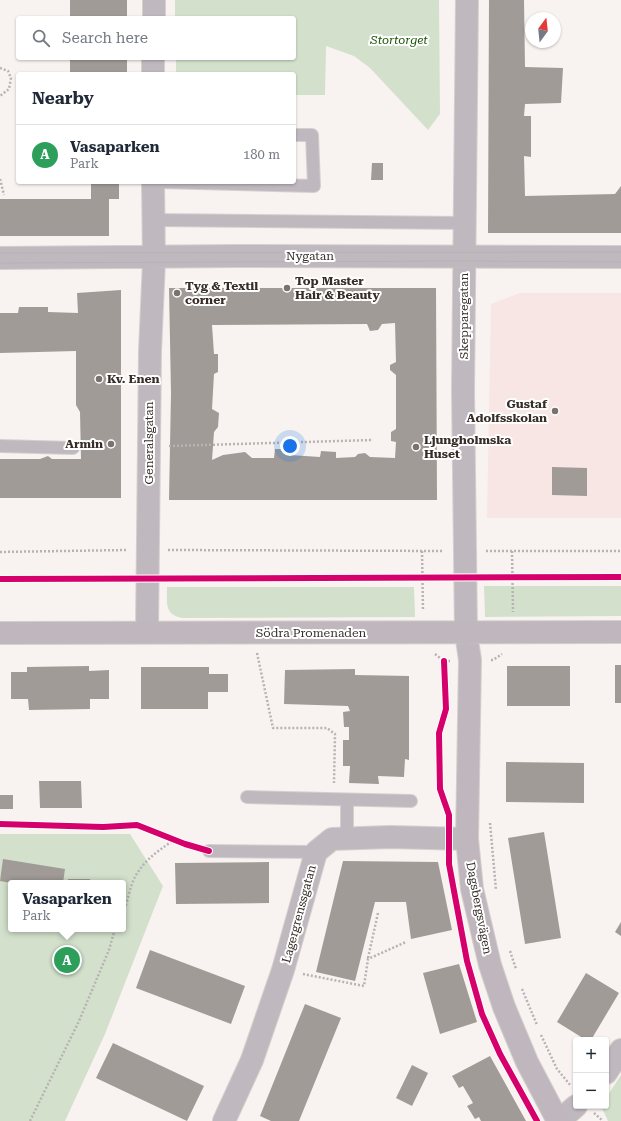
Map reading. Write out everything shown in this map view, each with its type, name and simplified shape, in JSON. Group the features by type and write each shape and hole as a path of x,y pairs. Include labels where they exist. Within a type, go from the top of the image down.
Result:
{"main road":[{"name":"Södra Promenaden","path":"0,632 621,632"},
{"name":"Dagsbergsvägen","path":"466,633 470,660 467,839 472,889 490,965 504,1007 527,1062 559,1121"}],"street":[{"path":"154,0 154,16"},
{"name":"Skepparegatan","path":"466,633 463,391 467,0"},
{"path":"153,60 153,72"},
{"name":"Generalsgatan","path":"147,632 150,352 154,257 153,184"},
{"name":"Nygatan","path":"0,258 621,257"},
{"name":"Lagergrenssgatan","path":"224,1121 252,1060 283,970 316,852 332,839 390,837 467,839"},
{"path":"609,1068 621,1050"},
{"path":"559,1121 573,1098"}],"lane":[{"path":"229,184 314,186 312,135 296,135"},
{"path":"154,220 464,223"},
{"path":"0,446 73,448"},
{"path":"246,797 411,801"},
{"path":"347,800 347,838"},
{"path":"209,851 316,852"}],"path":[{"path":"0,68 8,71 11,78 9,88 0,96"},
{"path":"0,179 4,195"},
{"path":"149,447 373,440"},
{"path":"0,552 148,550 621,551"},
{"path":"422,551 424,633"},
{"path":"512,551 514,632"},
{"path":"0,579 621,576"},
{"path":"256,650 273,728 327,728 335,734 333,799"},
{"path":"492,668 493,660"},
{"path":"490,817 496,898"},
{"path":"166,837 176,841"},
{"path":"126,907 135,877 152,854 176,841"},
{"path":"283,970 364,986 378,913"},
{"path":"30,1121 82,1014 109,950 114,932"},
{"path":"368,959 406,942"},
{"path":"509,947 517,975"},
{"path":"522,988 538,1027"},
{"path":"540,1034 557,1069 573,1094"}],"shaded area":[{"name":"Gustaf Adolfsskolan","path":"520,293 621,293 621,518 487,518 491,304"}],"green space":[{"name":"Stortorget","path":"175,0 439,0 440,114 428,130 370,68 354,56 326,46 325,95 296,95 296,72 176,72 176,60 296,60 296,16 175,16"},
{"path":"484,586 621,586 621,616 485,617"},
{"path":"167,587 414,587 415,617 183,618 172,614 170,611 167,603"},
{"path":"0,834 130,834 163,886 105,1034 65,1121 0,1121"},
{"path":"621,1075 621,1121 608,1121 602,1109 609,1109 609,1093"}],"building":[{"path":"70,0 127,0 127,16 70,16"},
{"path":"489,0 524,0 525,67 563,68 561,103 525,104 524,116 531,116 531,157 524,156 525,196 615,194 621,186 621,233 488,233"},
{"path":"70,60 127,60 127,72 70,72"},
{"path":"372,163 383,163 383,180 371,180"},
{"path":"91,184 119,184 119,199 109,199 109,236 0,236 0,199 91,199"},
{"path":"169,288 436,288 437,500 169,500 171,393","holes":["395,323 396,362 390,365 390,370 396,375 396,429 391,432 391,441 396,442 395,458 370,457 365,453 358,454 355,457 336,458 336,452 321,451 320,457 290,455 290,449 275,449 274,458 252,458 245,452 223,455 212,460 214,432 218,427 219,413 212,409 214,374 218,372 218,354 214,354 212,325 367,324 370,331 378,330 382,324"]},
{"name":"Kv. Enen","path":"121,290 121,498 0,498 0,459 40,459 48,456 52,459 81,459 80,412 76,405 76,351 0,353 0,313 18,313 19,307 48,307 48,312 78,313 77,293"},
{"path":"552,467 587,468 587,496 552,495"},
{"path":"615,665 621,665 621,703 615,703"},
{"path":"89,666 89,671 109,670 109,699 90,699 90,709 29,710 28,699 11,699 11,672 27,672 27,667"},
{"path":"507,666 570,666 570,706 507,706"},
{"path":"141,667 209,667 209,674 228,674 228,692 208,692 208,709 141,709"},
{"path":"355,669 355,675 409,676 409,760 405,759 404,777 378,776 379,784 349,783 350,766 343,766 343,740 349,740 349,727 344,727 343,712 350,711 348,706 284,704 285,670"},
{"path":"506,762 584,763 584,803 506,802"},
{"path":"39,781 81,781 82,808 40,808"},
{"path":"0,795 13,795 13,809 0,809"},
{"path":"544,832 561,938 525,944 508,838"},
{"path":"3,859 65,869 63,880 8,880 8,882 0,881"},
{"path":"343,861 438,862 452,930 411,939 406,902 375,902 355,981 316,972"},
{"path":"269,862 269,903 176,904 175,863"},
{"path":"68,879 90,879 90,880"},
{"path":"621,922 621,936 615,932"},
{"path":"150,950 245,986 231,1024 136,988"},
{"path":"459,964 477,1022 440,1034 423,973"},
{"path":"586,973 619,993 593,1037 581,1037 557,1022"},
{"path":"305,1004 341,1018 299,1121 271,1121 260,1116"},
{"path":"113,1043 204,1086 187,1121 96,1078"},
{"path":"490,1056 526,1121 481,1121 479,1117 475,1119 467,1106 473,1103 463,1086 459,1088 452,1076"},
{"path":"412,1065 428,1073 412,1106 396,1098"}],"tram line":[{"path":"0,253 621,252"},
{"path":"0,263 464,261 621,262"}],"cycle path":[{"path":"0,579 621,577"},
{"path":"444,661 446,709 439,733 440,789 449,815 449,864 467,961 482,1014 500,1054 537,1121"},
{"path":"0,824 103,827 137,825 185,844 209,851"}],"place":[{"name":"Top Master Hair & Beauty","path":"287,288"},
{"name":"Tyg & Textil corner","path":"177,293"},
{"name":"Kv. Enen","path":"99,379"},
{"name":"Gustaf Adolfsskolan","path":"555,411"},
{"name":"Armin","path":"111,444"},
{"name":"Ljungholmska Huset","path":"416,447"},
{"name":"Vasaparken","path":"67,960"}]}
